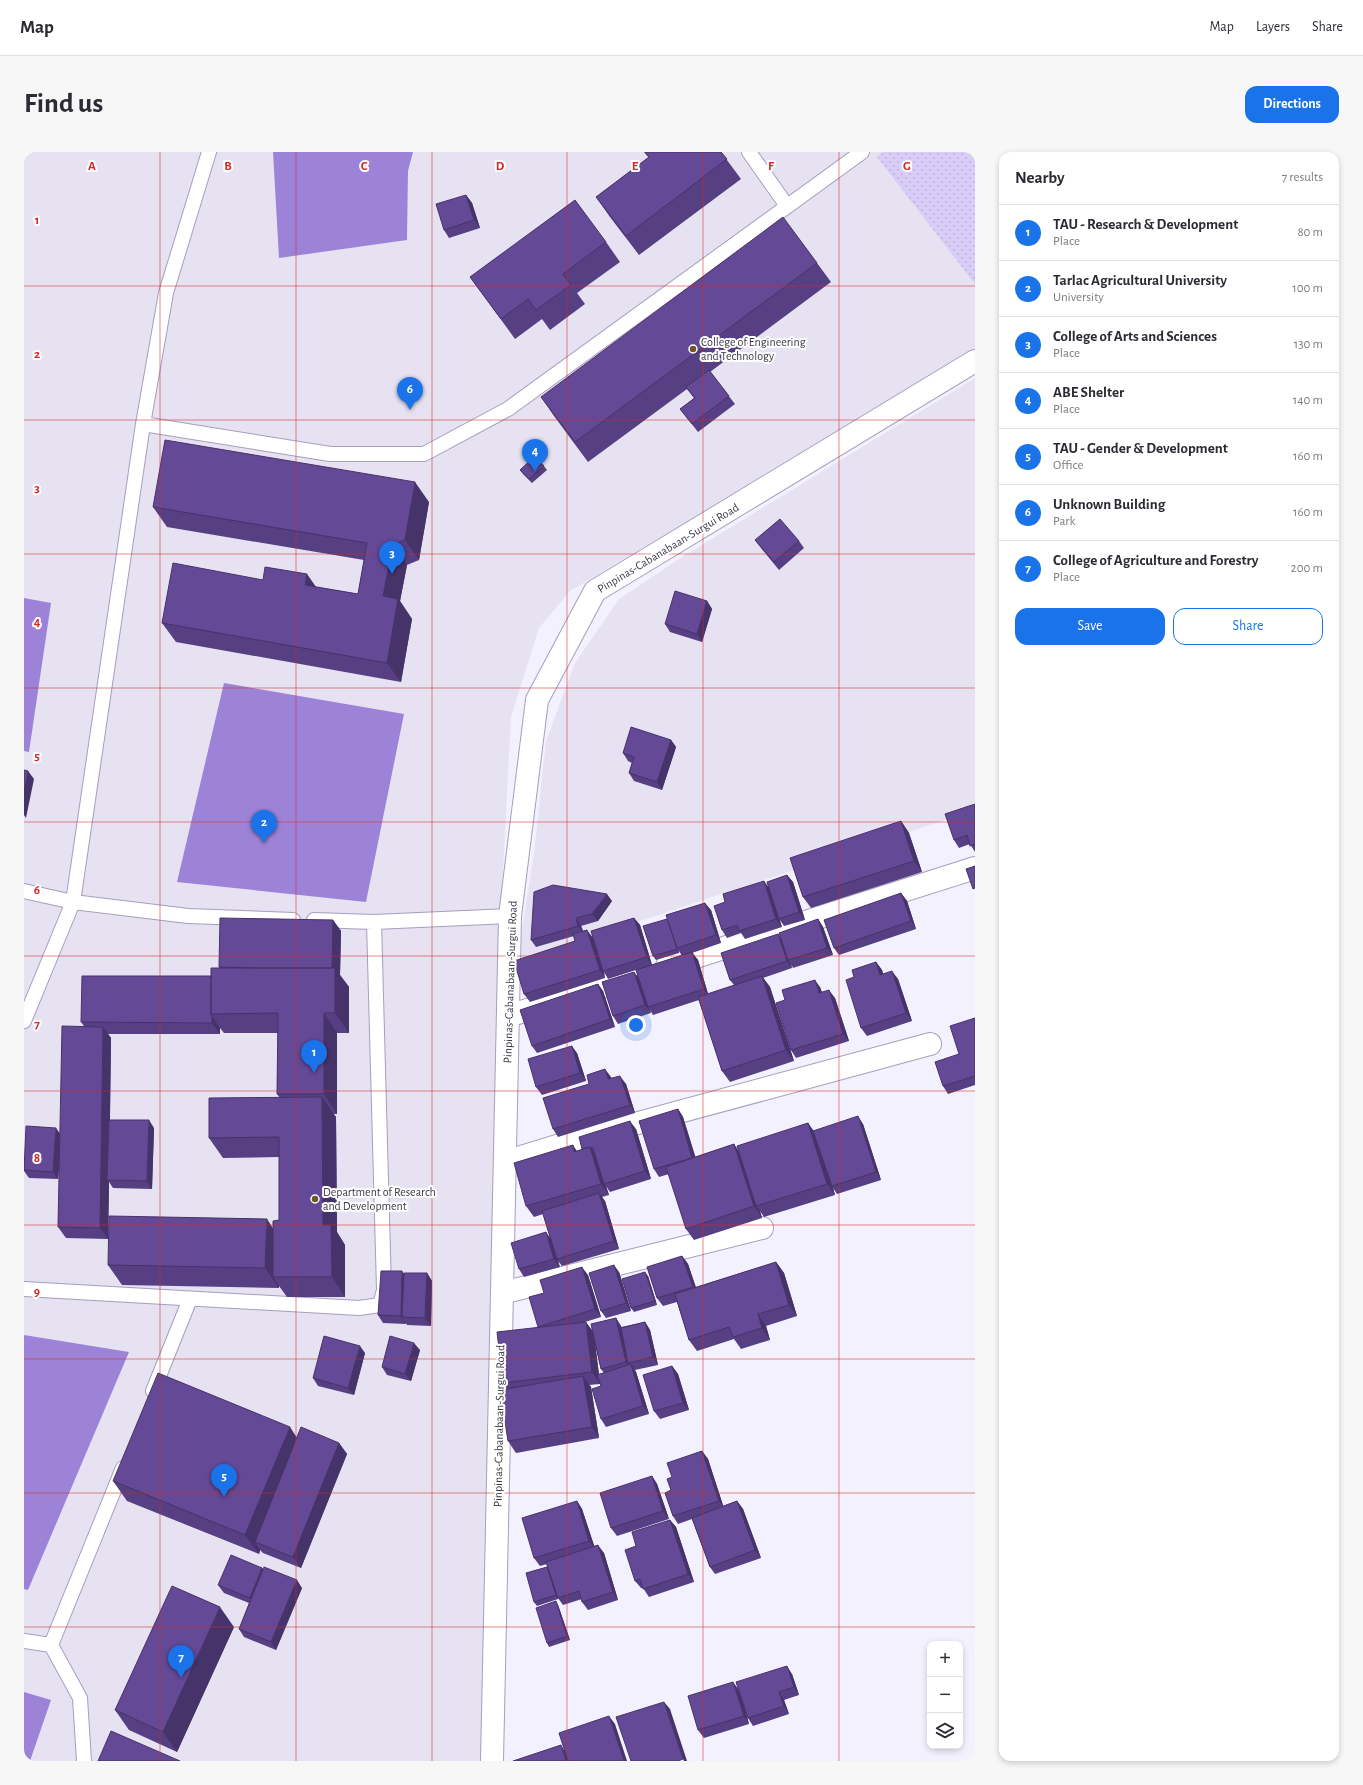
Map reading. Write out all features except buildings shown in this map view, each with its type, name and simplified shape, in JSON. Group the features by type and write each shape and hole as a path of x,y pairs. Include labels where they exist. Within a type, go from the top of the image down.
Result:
{"street":[{"name":"Pinpinas-Cabanabaan-Surgui Road","path":"492,1761 510,916 537,700 595,591 975,361"},
{"path":"508,1016 975,868"},
{"path":"505,1162 590,1136 930,1044"},
{"path":"502,1293 762,1228"}],"lane":[{"path":"24,1020 73,902 143,424 166,293 209,152"},
{"path":"749,152 787,206"},
{"path":"143,424 330,454 424,454 508,409 862,152"},
{"path":"24,891 73,902 188,916 374,922 510,916"},
{"path":"24,1289 359,1308 380,1305 384,1290 374,922"},
{"path":"149,1402 190,1299"},
{"path":"51,1645 128,1454"},
{"path":"24,1641 51,1645"},
{"path":"51,1645 80,1698 84,1761"}],"shaded area":[{"path":"24,152 975,152 975,349 570,591 539,628 511,717 498,968 487,1761 24,1761"},
{"path":"273,152 413,152 408,171 407,240 279,258"},
{"path":"883,152 975,152 975,284 877,157"},
{"path":"975,378 975,810 517,962 534,853 546,741 575,663 619,599 679,559"},
{"path":"24,598 51,603 29,752 24,751"},
{"path":"224,683 404,714 366,902 177,882"},
{"path":"24,1335 129,1352 28,1590 24,1589"},
{"path":"24,1692 51,1700 30,1761 24,1761"}],"place":[{"name":"College of Engineering and Technology","path":"693,349"},
{"name":"Unknown Building","path":"410,410"},
{"name":"ABE Shelter","path":"535,472"},
{"name":"College of Arts and Sciences","path":"392,574"},
{"name":"Tarlac Agricultural University","path":"264,843"},
{"name":"TAU - Research & Development","path":"314,1073"},
{"name":"Department of Research and Development","path":"315,1199"},
{"name":"TAU - Gender & Development","path":"224,1497"},
{"name":"College of Agriculture and Forestry","path":"181,1678"}]}
